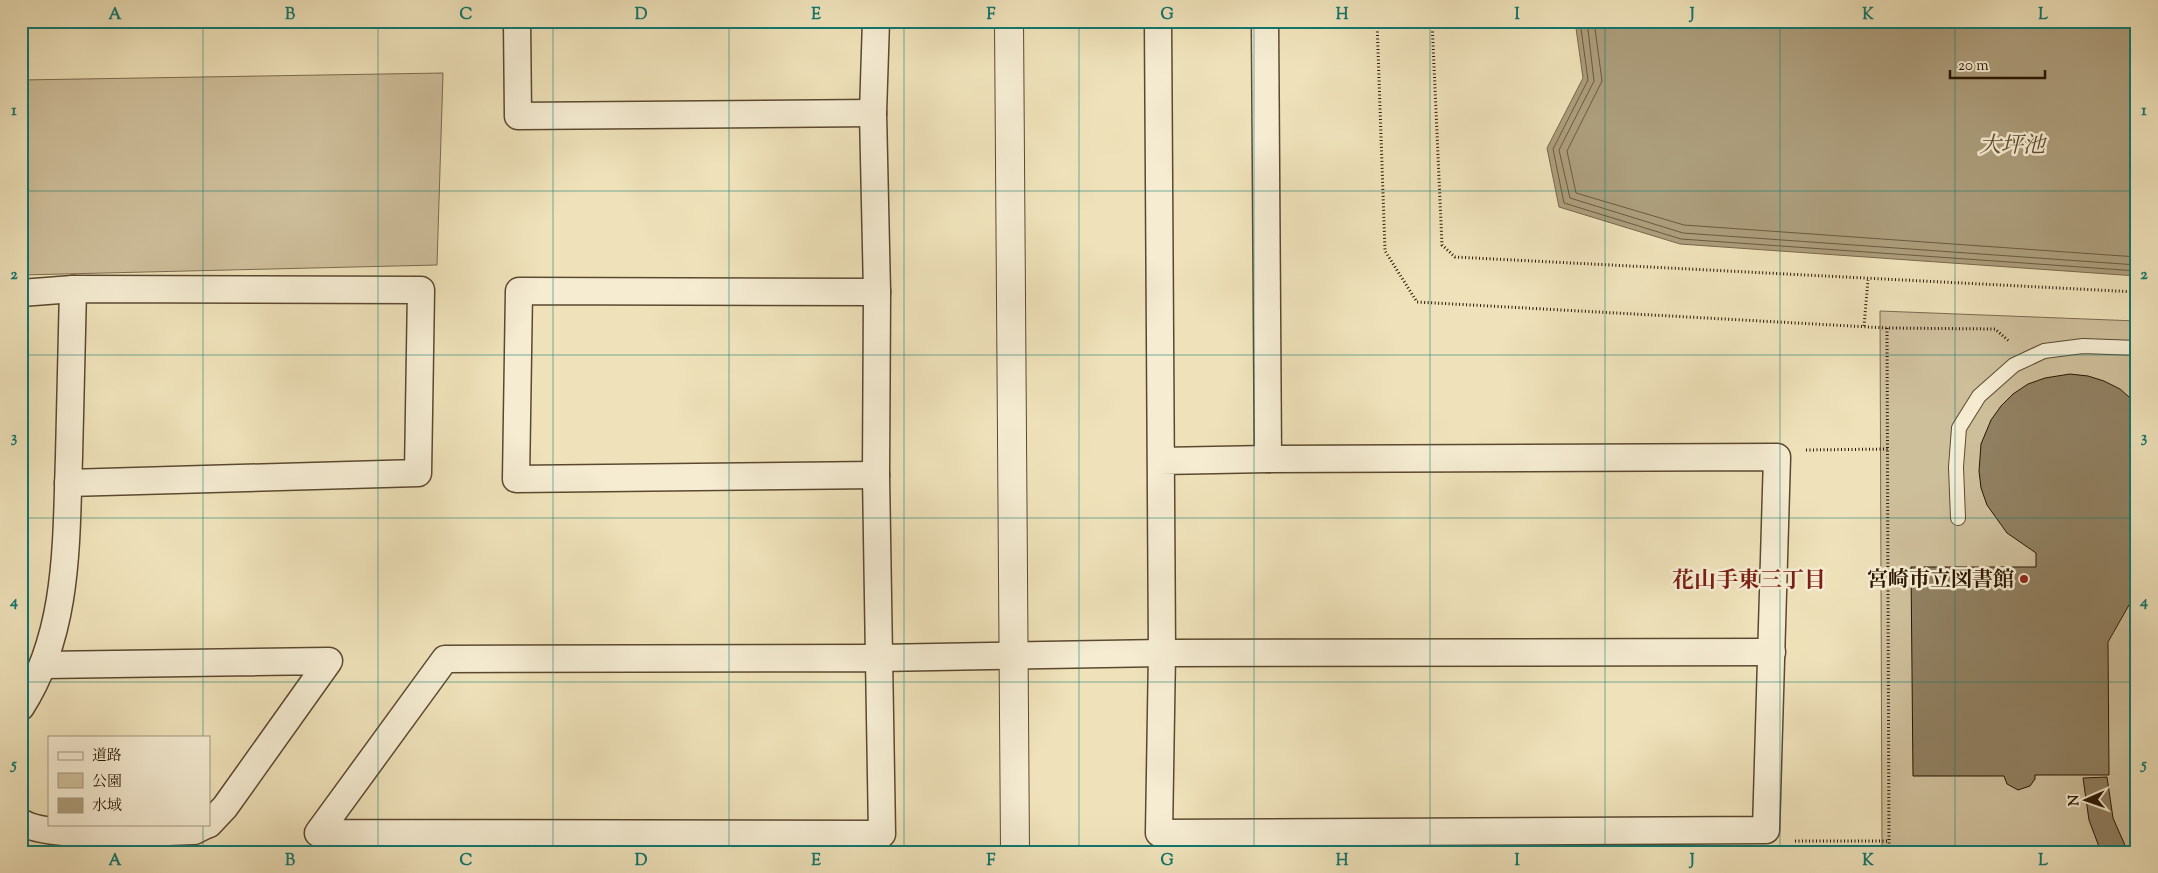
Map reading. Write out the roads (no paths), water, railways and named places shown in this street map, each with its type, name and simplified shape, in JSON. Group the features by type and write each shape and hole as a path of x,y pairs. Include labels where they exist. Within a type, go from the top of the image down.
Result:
{"street":[{"path":"517,21 518,116 873,113"},
{"path":"876,21 873,113 877,292 876,475 879,658 882,834 318,833 445,659 879,658 1162,653 1772,652"},
{"path":"1009,21 1014,852"},
{"path":"1158,21 1162,653 1158,833 1766,830 1777,456 1161,461"},
{"path":"1265,21 1268,459"},
{"path":"21,707 44,665 55,626 65,563 73,289"},
{"path":"21,293 73,289 421,290 418,474 68,482"},
{"path":"876,475 516,478 519,291 877,292"},
{"path":"44,665 329,661 225,807 210,822"},
{"path":"21,822 45,830 71,833 194,831 204,826"}],"lane":[{"path":"1958,518 1956,467 1959,428 1979,396 2014,365 2044,351 2083,346 2137,348"}],"water":[{"name":"大坪池","path":"1575,21 2137,21 2137,276 1680,244 1559,207 1547,148 1583,78"}],"place":[{"name":"宮崎市立図書館","path":"2024,579"}],"district":[{"name":"花山手東三丁目","path":"1749,579"}]}
